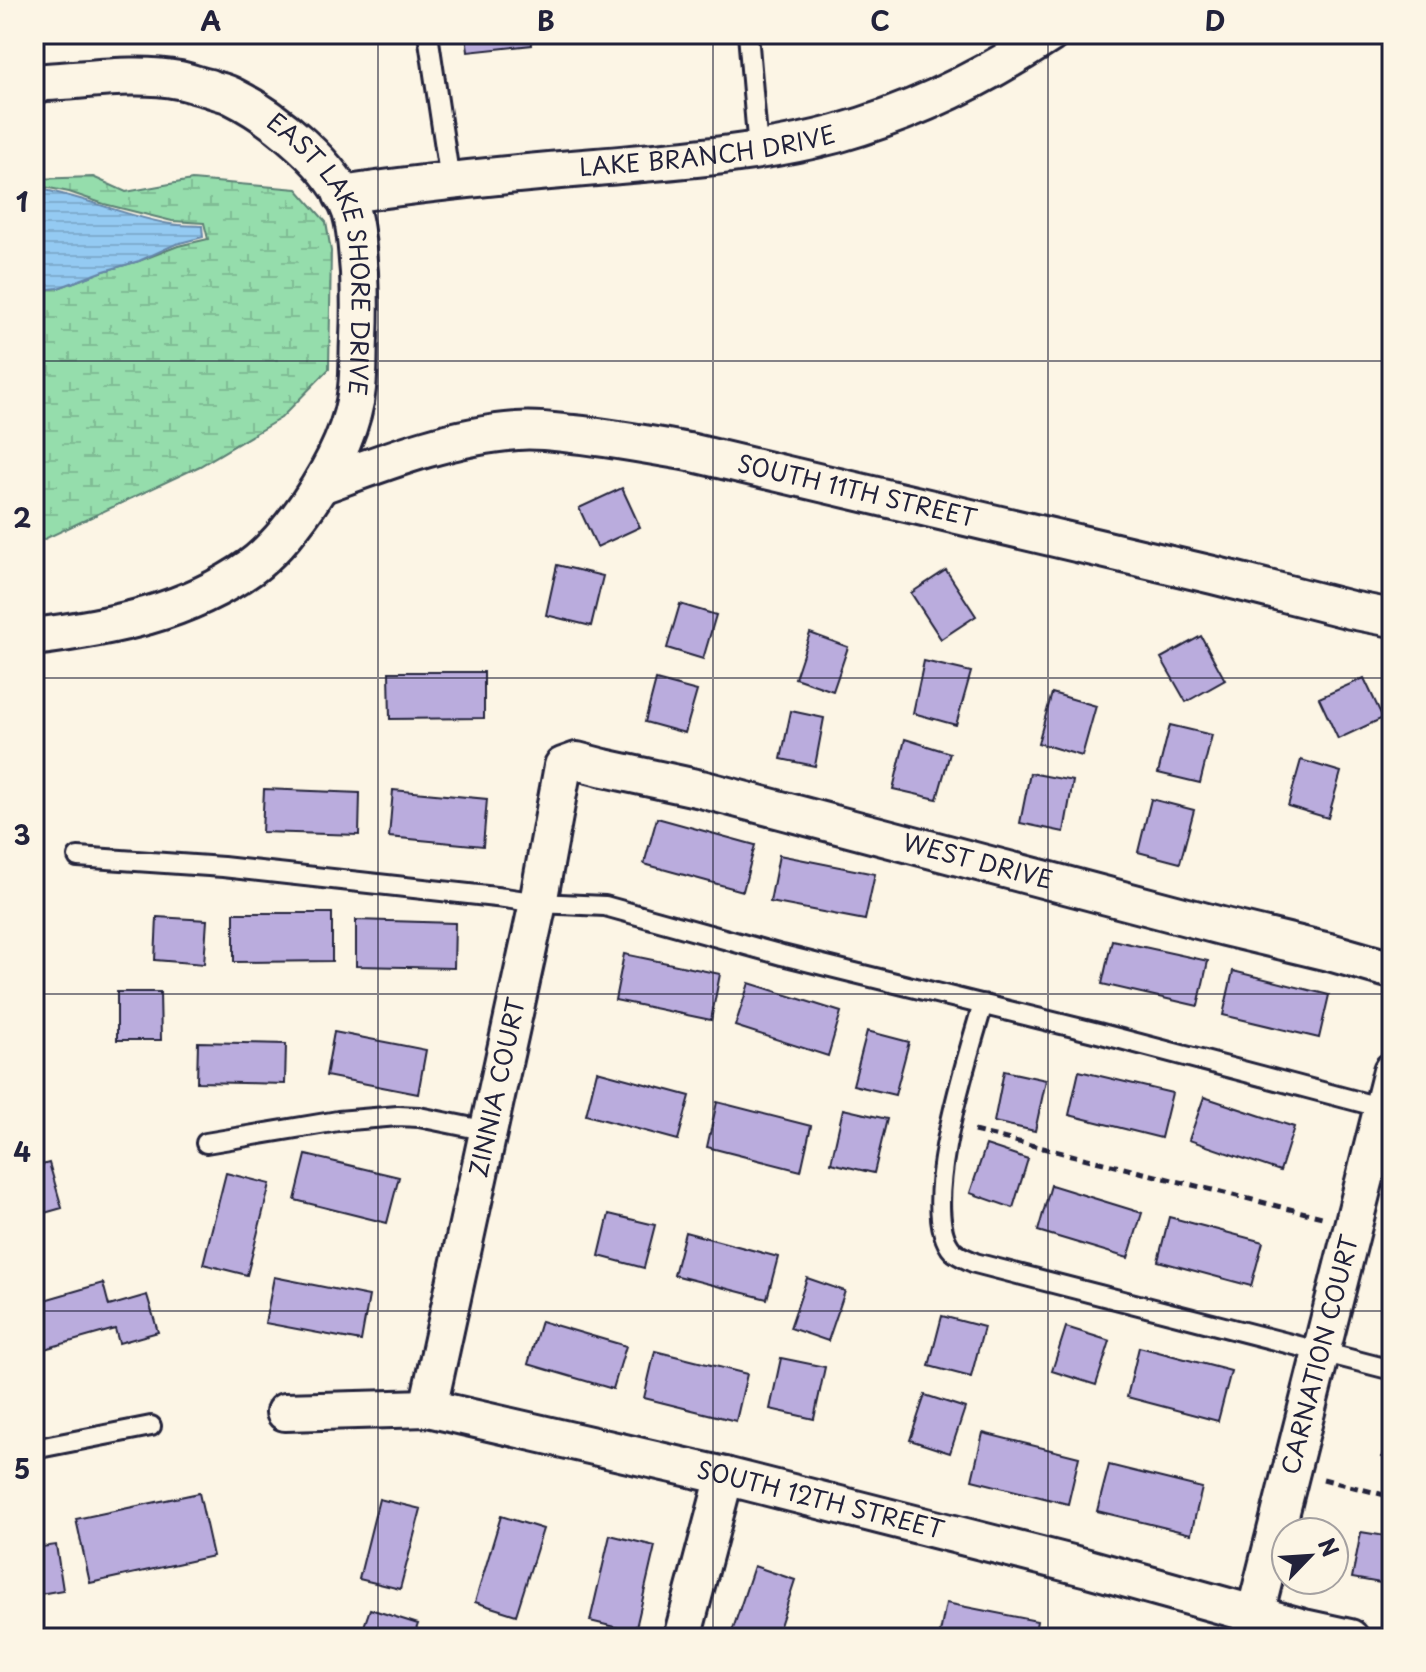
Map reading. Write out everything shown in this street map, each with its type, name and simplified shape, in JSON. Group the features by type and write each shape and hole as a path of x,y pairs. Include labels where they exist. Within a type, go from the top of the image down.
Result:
{"street":[{"name":"LAKE BRANCH DRIVE","path":"342,195 495,176 720,157 838,133 899,112 957,87 1013,58 1050,34"},
{"name":"EAST LAKE SHORE DRIVE","path":"34,85 136,77 178,80 229,94 271,119 306,148 329,175 351,211 359,282 357,390 349,421 333,463 293,526 251,567 182,605 137,619 34,637"},
{"name":"SOUTH 11TH STREET","path":"321,485 460,440 516,431 538,430 626,440 689,452 1392,618"},
{"name":"WEST DRIVE","path":"563,766 577,761 701,789 1392,970"},
{"name":"ZINNIA COURT","path":"428,1408 538,903 563,766"},
{"name":"CARNATION COURT","path":"1252,1627 1392,1071"},
{"name":"SOUTH 12TH STREET","path":"285,1412 428,1408 725,1476 1088,1568 1252,1627 1350,1638"},
{"path":"682,1638 725,1476"}],"lane":[{"path":"428,34 450,181"},
{"path":"748,34 758,150"},
{"path":"78,857 223,867 538,903 605,906 782,955 1383,1108"},
{"path":"983,1004 951,1125 941,1183 941,1218 945,1237 954,1252 975,1263 1392,1370"},
{"path":"206,1143 338,1121 398,1116 419,1117 488,1131"},
{"path":"34,1449 151,1426"}],"path":[{"path":"951,1125 1353,1224"},
{"path":"1291,1471 1392,1497"}],"green space":[{"path":"93,177 126,192 192,180 297,189 326,222 331,251 329,369 281,418 200,466 34,544 34,291 58,288 178,246 208,239 204,223 172,221 34,185 34,179"}],"water":[{"path":"34,188 174,225 202,226 203,237 58,288 34,291"}],"building":[{"path":"466,34 531,34 532,45 468,52"},
{"path":"622,488 640,527 597,547 579,508"},
{"path":"557,565 603,576 591,626 546,615"},
{"path":"946,570 976,616 941,639 911,593"},
{"path":"680,604 716,615 703,659 667,648"},
{"path":"810,633 848,647 833,691 795,678"},
{"path":"1201,636 1225,680 1186,702 1161,658"},
{"path":"924,661 971,672 956,725 913,713"},
{"path":"389,672 484,672 484,718 390,719"},
{"path":"1364,678 1383,718 1338,739 1319,698"},
{"path":"656,680 697,691 685,733 645,722"},
{"path":"1052,693 1096,706 1082,756 1038,743"},
{"path":"791,711 824,718 815,766 781,759"},
{"path":"1170,725 1212,735 1200,783 1158,773"},
{"path":"905,739 950,753 937,799 893,789"},
{"path":"1301,760 1341,772 1328,818 1288,806"},
{"path":"1030,773 1073,781 1064,832 1020,823"},
{"path":"264,789 360,793 359,835 262,832"},
{"path":"393,790 487,799 483,846 389,837"},
{"path":"1151,799 1194,810 1180,863 1138,852"},
{"path":"657,818 755,845 743,891 644,864"},
{"path":"779,855 875,874 865,920 770,902"},
{"path":"234,913 332,913 332,961 234,962"},
{"path":"157,917 207,920 204,964 155,960"},
{"path":"356,920 455,923 454,968 356,966"},
{"path":"1112,940 1208,961 1198,1006 1102,984"},
{"path":"624,954 720,974 711,1020 615,1000"},
{"path":"1233,971 1329,995 1319,1038 1223,1015"},
{"path":"749,983 841,1012 828,1056 735,1026"},
{"path":"117,992 160,992 161,1040 117,1040"},
{"path":"867,1031 909,1042 895,1095 853,1085"},
{"path":"334,1032 426,1050 418,1094 326,1076"},
{"path":"198,1042 286,1044 285,1084 197,1082"},
{"path":"597,1071 690,1096 678,1140 586,1115"},
{"path":"1004,1071 1046,1080 1035,1131 994,1122"},
{"path":"1079,1071 1172,1093 1161,1138 1069,1115"},
{"path":"1204,1097 1294,1127 1280,1171 1189,1140"},
{"path":"717,1102 811,1126 801,1171 707,1147"},
{"path":"843,1109 887,1119 874,1173 831,1163"},
{"path":"986,1145 1028,1159 1013,1208 970,1193"},
{"path":"306,1155 399,1177 387,1223 295,1200"},
{"path":"49,1163 62,1208 34,1216 34,1167"},
{"path":"226,1173 270,1184 247,1275 203,1264"},
{"path":"1051,1185 1142,1213 1128,1258 1038,1231"},
{"path":"609,1214 655,1225 644,1268 599,1256"},
{"path":"1169,1217 1263,1242 1251,1286 1158,1261"},
{"path":"685,1232 778,1257 767,1299 674,1275"},
{"path":"274,1277 369,1296 361,1341 265,1323"},
{"path":"807,1278 845,1291 828,1341 790,1328"},
{"path":"103,1283 109,1306 147,1295 158,1332 119,1343 115,1329 34,1352 34,1303"},
{"path":"942,1316 984,1327 971,1377 929,1366"},
{"path":"541,1321 626,1346 613,1389 528,1364"},
{"path":"1066,1327 1110,1341 1096,1385 1052,1371"},
{"path":"1139,1347 1231,1371 1218,1421 1127,1397"},
{"path":"655,1351 747,1374 736,1421 644,1398"},
{"path":"781,1358 825,1367 814,1419 770,1409"},
{"path":"925,1395 965,1408 950,1453 910,1440"},
{"path":"1392,1413 1392,1459 1382,1457"},
{"path":"983,1433 1079,1457 1068,1504 972,1480"},
{"path":"1109,1465 1202,1488 1191,1534 1097,1511"},
{"path":"199,1493 213,1556 90,1583 76,1519"},
{"path":"379,1499 421,1509 400,1589 359,1579"},
{"path":"501,1516 543,1529 516,1615 475,1602"},
{"path":"1361,1532 1392,1537 1392,1585 1352,1578"},
{"path":"610,1535 655,1546 635,1632 590,1621"},
{"path":"56,1545 63,1590 34,1595 34,1548"},
{"path":"754,1566 795,1580 776,1638 730,1638"},
{"path":"946,1603 1037,1621 1034,1638 939,1638"},
{"path":"370,1609 418,1624 413,1638 360,1638"},
{"path":"1070,1627 1103,1638 1067,1638"}]}
